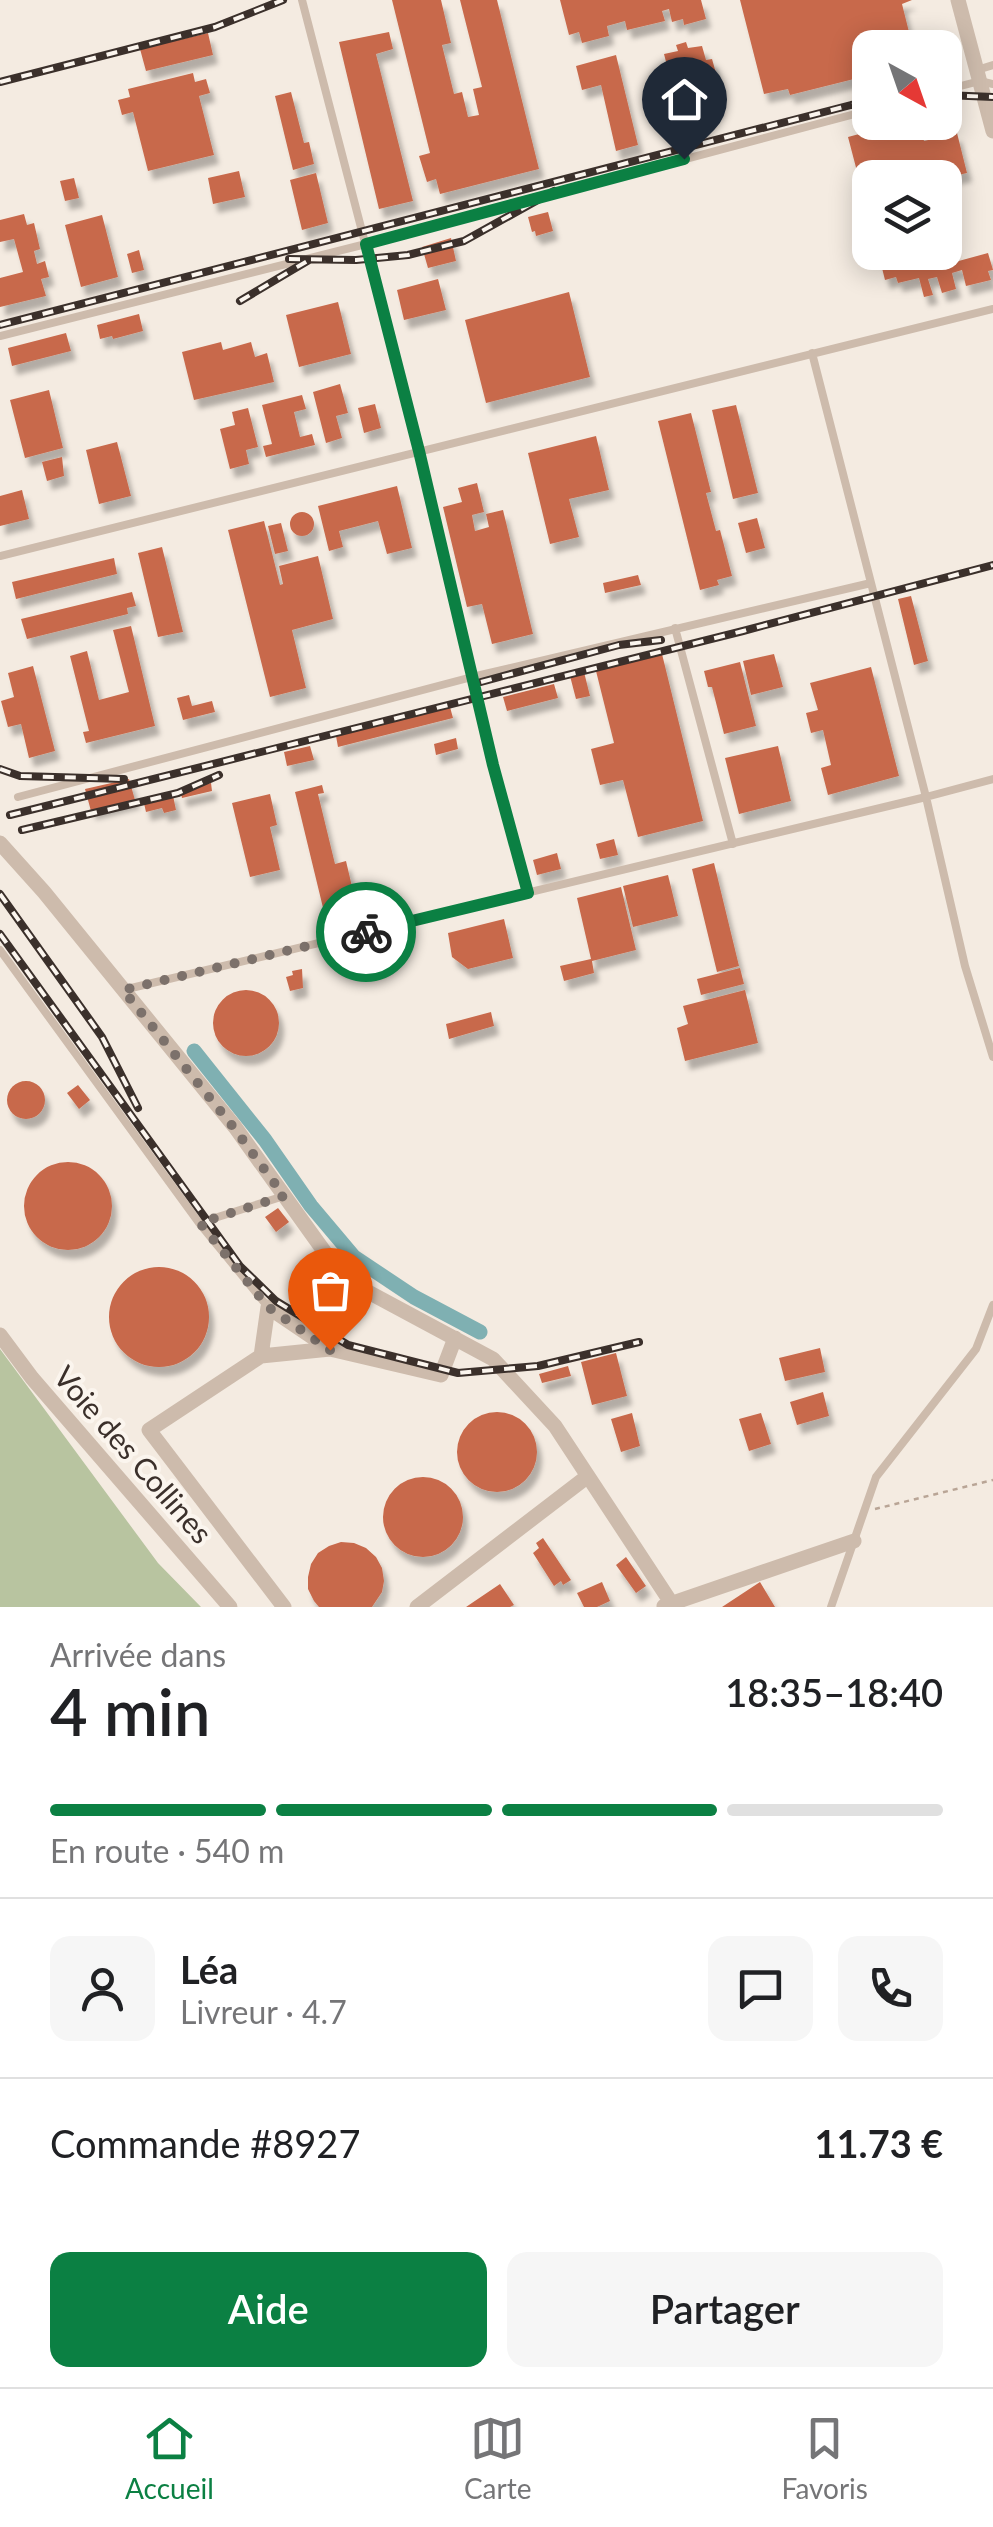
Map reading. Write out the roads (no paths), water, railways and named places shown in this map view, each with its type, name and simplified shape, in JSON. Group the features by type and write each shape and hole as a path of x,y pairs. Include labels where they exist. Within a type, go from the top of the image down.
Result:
{"street":[{"path":"958,0 986,75 993,131"},
{"path":"0,843 234,1128 344,1279 493,1358 556,1426 669,1606 854,1541"},
{"path":"261,1356 268,1307 330,1350"},
{"name":"Voie des Collines","path":"0,1335 32,1378 230,1607"},
{"path":"284,1607 149,1430 261,1356 330,1350 441,1375 455,1338"},
{"path":"417,1607 588,1476"}],"lane":[{"path":"302,0 528,893"},
{"path":"962,84 986,75"},
{"path":"0,336 852,115"},
{"path":"0,556 993,309"},
{"path":"812,353 965,966 993,1058"},
{"path":"18,797 472,677 871,583"},
{"path":"675,628 733,844"},
{"path":"123,990 993,779"},
{"path":"0,950 200,1223 268,1307"},
{"path":"200,1223 284,1196"},
{"path":"830,1607 876,1477 976,1349 993,1305"}],"waterway":[{"path":"194,1051 354,1257 414,1297 480,1332"}],"railway":[{"path":"0,82 215,27 283,0"},
{"path":"962,96 993,97"},
{"path":"0,325 852,105"},
{"path":"289,259 356,260 408,255 464,241 554,191"},
{"path":"240,301 309,260"},
{"path":"10,815 993,565"},
{"path":"481,682 619,645 661,640"},
{"path":"0,769 20,776 124,779"},
{"path":"22,830 178,793 219,775"},
{"path":"0,894 102,1037 138,1108"},
{"path":"0,934 240,1266 276,1301 348,1345 458,1373 538,1366 639,1342"}]}
